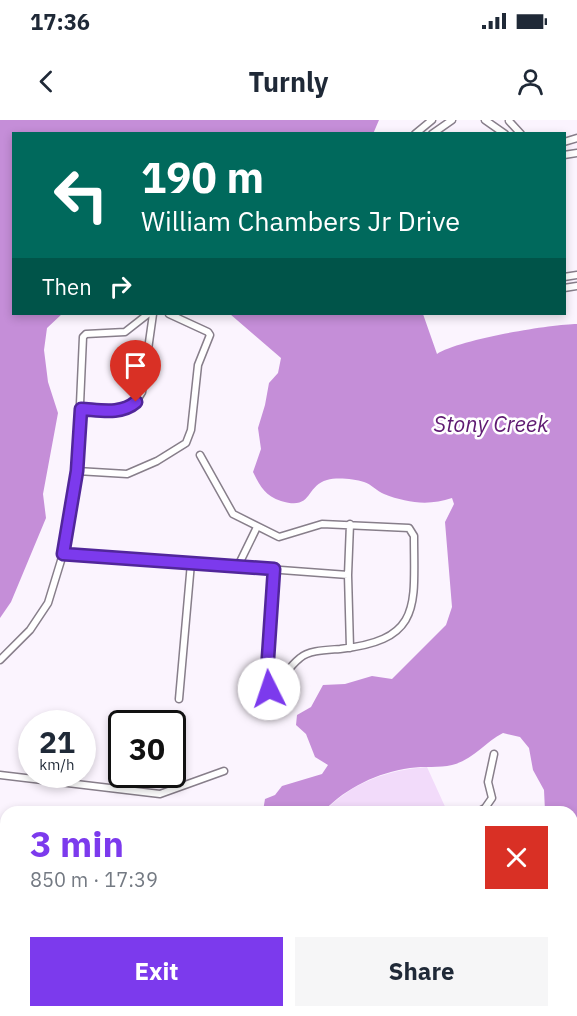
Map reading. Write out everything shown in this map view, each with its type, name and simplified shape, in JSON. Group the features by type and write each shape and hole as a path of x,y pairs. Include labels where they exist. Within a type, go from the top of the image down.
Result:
{"street":[{"path":"418,132 432,120"},
{"path":"435,132 452,120"},
{"path":"486,120 502,132"},
{"path":"509,120 519,132"},
{"path":"0,660 30,630 48,603 63,554 77,471 83,337 86,334 125,332 147,315"},
{"path":"81,409 116,411 129,409 136,402 143,384 153,315"},
{"path":"77,471 127,474 157,461 186,443 191,430 198,365 210,335 172,315"},
{"path":"200,455 233,514 279,537 322,524 409,528 414,536 413,604 406,622 382,640 350,648 313,652 301,657 264,706"},
{"path":"350,524 348,575 350,648"},
{"path":"238,566 257,527"},
{"path":"63,554 348,575"},
{"path":"179,699 190,563"},
{"path":"273,694 267,672 274,569"},
{"path":"486,806 492,798 488,782 494,754"},
{"path":"0,775 160,794 224,771"}],"shaded area":[{"path":"427,767 445,806 331,806 346,793 371,779"}],"water":[{"path":"0,120 379,120 374,132 12,132 12,315 61,315 47,328 44,350 48,382 58,413 43,494 46,518 11,602 0,618"},
{"name":"Stony Creek","path":"231,315 423,315 437,354 483,338 577,324 577,806 545,806 544,790 533,770 529,748 520,737 503,733 459,763 386,773 363,782 329,806 264,806 265,799 275,795 282,786 322,774 328,765 315,757 306,734 296,725 297,715 311,707 323,685 345,684 372,676 392,679 446,625 452,607 445,522 454,504 452,498 426,503 401,500 384,494 364,482 331,479 320,483 299,503 291,503 275,499 261,486 253,472 261,449 258,428 269,383 278,373 281,358"}],"route":[{"path":"136,402 129,409 116,411 81,409 77,471 63,554 274,569 267,672 269,689"}]}
